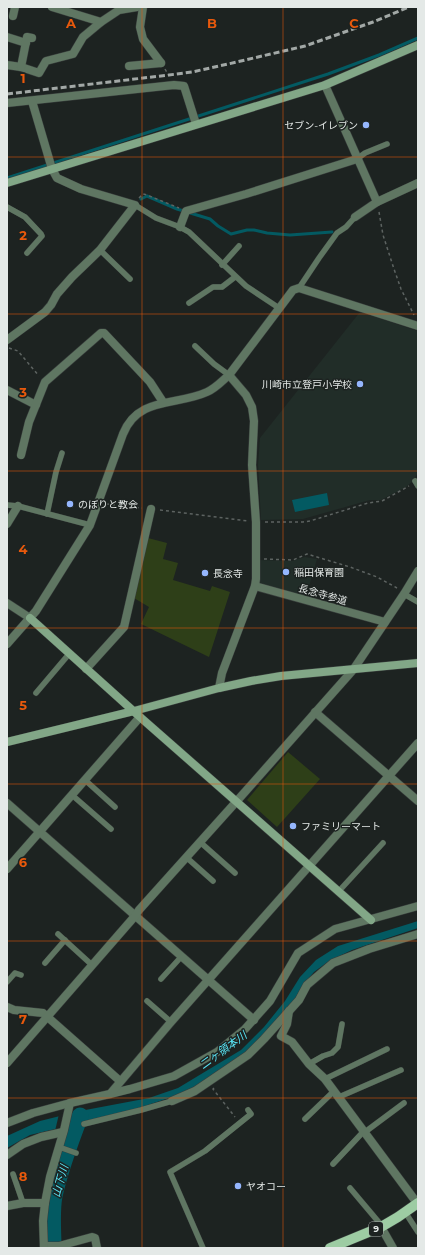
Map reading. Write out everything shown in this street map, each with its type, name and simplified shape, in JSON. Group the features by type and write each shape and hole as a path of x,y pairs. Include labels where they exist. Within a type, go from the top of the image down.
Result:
{"main road":[{"name":"9","path":"335,1247 382,1227 418,1203"}],"street":[{"path":"13,16 15,7"},
{"path":"55,7 101,22"},
{"path":"7,65 39,72 46,61 73,54 83,37 118,10 137,7"},
{"path":"143,7 140,27 143,39 161,63"},
{"path":"7,36 29,40 21,67"},
{"path":"7,183 325,85 418,45"},
{"path":"129,66 161,63"},
{"path":"7,103 174,85 184,86 196,124"},
{"path":"325,85 377,202"},
{"path":"7,340 45,312 62,288 100,250 135,205 81,189 57,178 52,169 32,101"},
{"path":"180,227 186,213 357,159"},
{"path":"355,217 377,202 418,183"},
{"path":"7,644 36,611 90,525 126,427 131,419 138,413 163,402 195,396 218,385 229,374 293,290 299,288 418,326"},
{"path":"21,455 29,422 45,382 100,333 104,334 150,382 163,402"},
{"path":"219,688 222,673 255,586 256,558 256,522 252,464 254,421 252,407 246,395 229,374"},
{"path":"8,390 36,404"},
{"path":"7,524 18,506"},
{"path":"86,669 124,627 152,509"},
{"path":"7,1063 139,910 353,670 405,593 418,571"},
{"name":"長念寺参道","path":"255,586 385,622"},
{"path":"7,603 30,618 371,920"},
{"path":"7,742 134,711 219,688 281,676 418,663"},
{"path":"315,712 418,801"},
{"path":"7,869 140,717"},
{"path":"110,1094 171,1022 418,743"},
{"path":"7,804 254,1020"},
{"path":"7,1123 33,1113 70,1106 174,1076 218,1052 254,1020 270,1001 298,953 335,929 418,906"},
{"path":"172,1101 195,1091 248,1055 298,1000 307,985 333,963 370,949 418,934"},
{"path":"7,1007 14,1010 43,1013 120,1081"},
{"path":"289,1010 287,1024 281,1036 292,1042 309,1064 325,1079 418,1203"},
{"path":"70,1106 60,1147 50,1176 45,1203 43,1221 44,1247 59,1246 92,1237 95,1238 97,1248"},
{"path":"7,1155 23,1144 41,1137 64,1131"},
{"path":"7,1206 23,1203 45,1203"},
{"path":"382,1227 393,1248"}],"lane":[{"path":"357,159 365,153 387,144"},
{"path":"135,205 156,218 189,232 235,277 279,308"},
{"path":"7,208 25,217 42,234 42,236 27,253"},
{"path":"299,288 337,233 346,227 355,217"},
{"path":"222,264 239,246"},
{"path":"100,250 130,279"},
{"path":"189,303 213,287 222,287 235,277"},
{"path":"195,346 214,364 229,374"},
{"path":"47,514 56,472 62,453"},
{"path":"7,505 18,506 90,525"},
{"path":"405,593 418,602"},
{"path":"36,693 69,654"},
{"path":"85,780 115,807"},
{"path":"72,795 111,829"},
{"path":"200,842 235,873"},
{"path":"339,891 383,843"},
{"path":"186,857 213,881"},
{"path":"58,934 92,964"},
{"path":"45,963 65,940"},
{"path":"161,979 181,957"},
{"path":"7,982 15,973 21,974"},
{"path":"147,1001 171,1022"},
{"path":"309,1064 332,1053 338,1047 342,1024"},
{"path":"325,1079 387,1049"},
{"path":"305,1119 337,1094 401,1070"},
{"path":"84,1124 172,1101"},
{"path":"333,1164 365,1131 404,1103"},
{"path":"203,1248 170,1172 205,1151 240,1124 251,1114 248,1110"},
{"path":"60,1147 76,1153"},
{"path":"13,1174 23,1203"},
{"path":"350,1188 382,1227"},
{"path":"405,1212 418,1232"}],"path":[{"path":"161,63 174,85"},
{"path":"135,205 140,196 143,194 186,213"},
{"path":"377,202 385,242 401,289 415,317"},
{"path":"7,348 18,352 45,382"},
{"path":"99,503 256,522 303,522 382,500 416,483"},
{"path":"256,558 293,560 307,554 377,577 405,593"},
{"path":"219,1085 213,1089 240,1124"}],"shaded area":[{"name":"川崎市立登戸小学校","path":"360,312 418,331 418,472 414,480 406,487 381,500 370,500 303,519 261,520 258,465 260,438"},
{"name":"稲田保育園","path":"305,557 317,559 306,597 259,583 259,560 292,561"}],"green space":[{"path":"148,538 167,543 163,559 178,563 173,580 210,591 212,586 230,592 209,657 141,624 149,607 134,598"},
{"path":"288,752 320,779 277,827 247,800"}],"water":[{"path":"327,493 329,505 295,512 292,500"},
{"path":"418,921 418,928 352,950 329,961 314,972 302,986 292,1004 246,1053 204,1082 184,1093 136,1109 82,1123 73,1127 30,1135 7,1148 7,1136 40,1121 80,1111 149,1098 178,1088 241,1050 264,1027 285,1001 300,977 316,960 338,946"}],"pier":[{"path":"77,1110 71,1128 55,1131 59,1114"}],"waterway":[{"path":"7,178 328,74 379,55 418,38"},
{"path":"141,199 147,196 177,209 210,219 231,234 247,230 290,235 332,232"},
{"name":"山下川","path":"53,1248 52,1215 56,1186 80,1116"}],"railway":[{"path":"7,94 192,72 305,46 373,22 409,7"}],"place":[{"name":"セブン-イレブン","path":"366,125"},
{"name":"川崎市立登戸小学校","path":"360,384"},
{"name":"のぼりと教会","path":"70,504"},
{"name":"稲田保育園","path":"286,572"},
{"name":"長念寺","path":"205,573"},
{"name":"ファミリーマート","path":"293,826"},
{"name":"ヤオコー","path":"238,1186"}],"water label":[{"name":"二ヶ領本川","path":"223,1050"}]}
